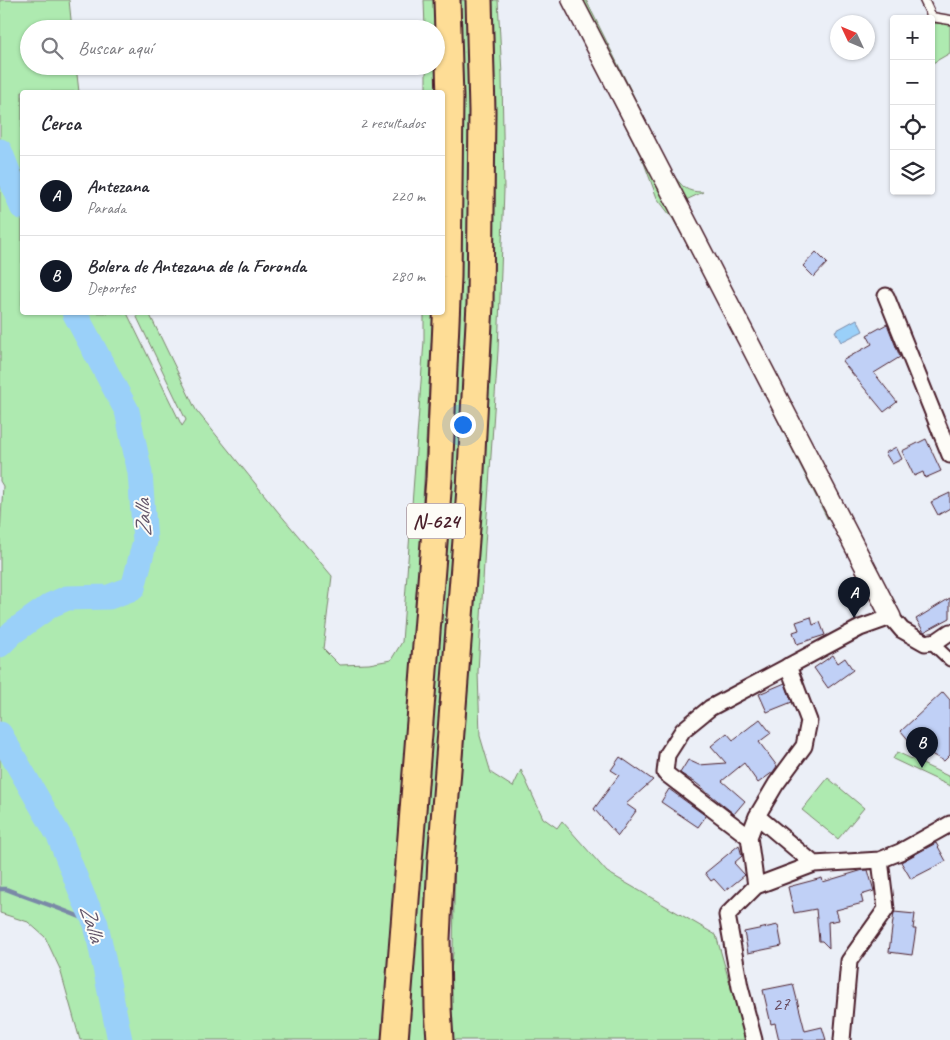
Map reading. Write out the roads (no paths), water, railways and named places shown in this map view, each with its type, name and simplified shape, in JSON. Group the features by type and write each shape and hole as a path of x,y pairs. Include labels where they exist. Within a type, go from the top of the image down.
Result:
{"highway":[{"name":"N-624","path":"395,1040 439,469 448,277 450,98 447,0"},
{"name":"N-624","path":"440,1040 437,940 441,859 470,489 480,304 482,111 478,0"}],"street":[{"path":"572,0 892,617 902,630 925,643 932,643 950,632"},
{"path":"886,296 950,455"},
{"path":"749,836 665,773 667,755 683,730 710,708 860,628 892,617"},
{"path":"932,643 950,660"},
{"path":"756,886 749,836 757,816 776,784 804,746 809,721 788,666"},
{"path":"757,816 814,864"},
{"path":"754,1040 740,987 727,915 756,886 814,864 880,860 900,852 950,824"},
{"path":"842,1040 849,961 886,909 880,860"}],"lane":[{"path":"924,0 932,17 950,20"}],"water":[{"path":"857,319 863,331 841,342 835,331"}],"waterway":[{"name":"Zalla","path":"0,151 20,202"},
{"name":"Zalla","path":"0,645 13,632 51,605 67,598 109,597 133,588 145,541 140,473 127,411 76,315"},
{"name":"Zalla","path":"0,734 59,836 96,924 120,1040"},
{"path":"0,889 6,889 96,924"}],"place":[{"name":"Antezana","path":"854,618"},
{"name":"Bolera de Antezana de la Foronda","path":"922,768"}]}
